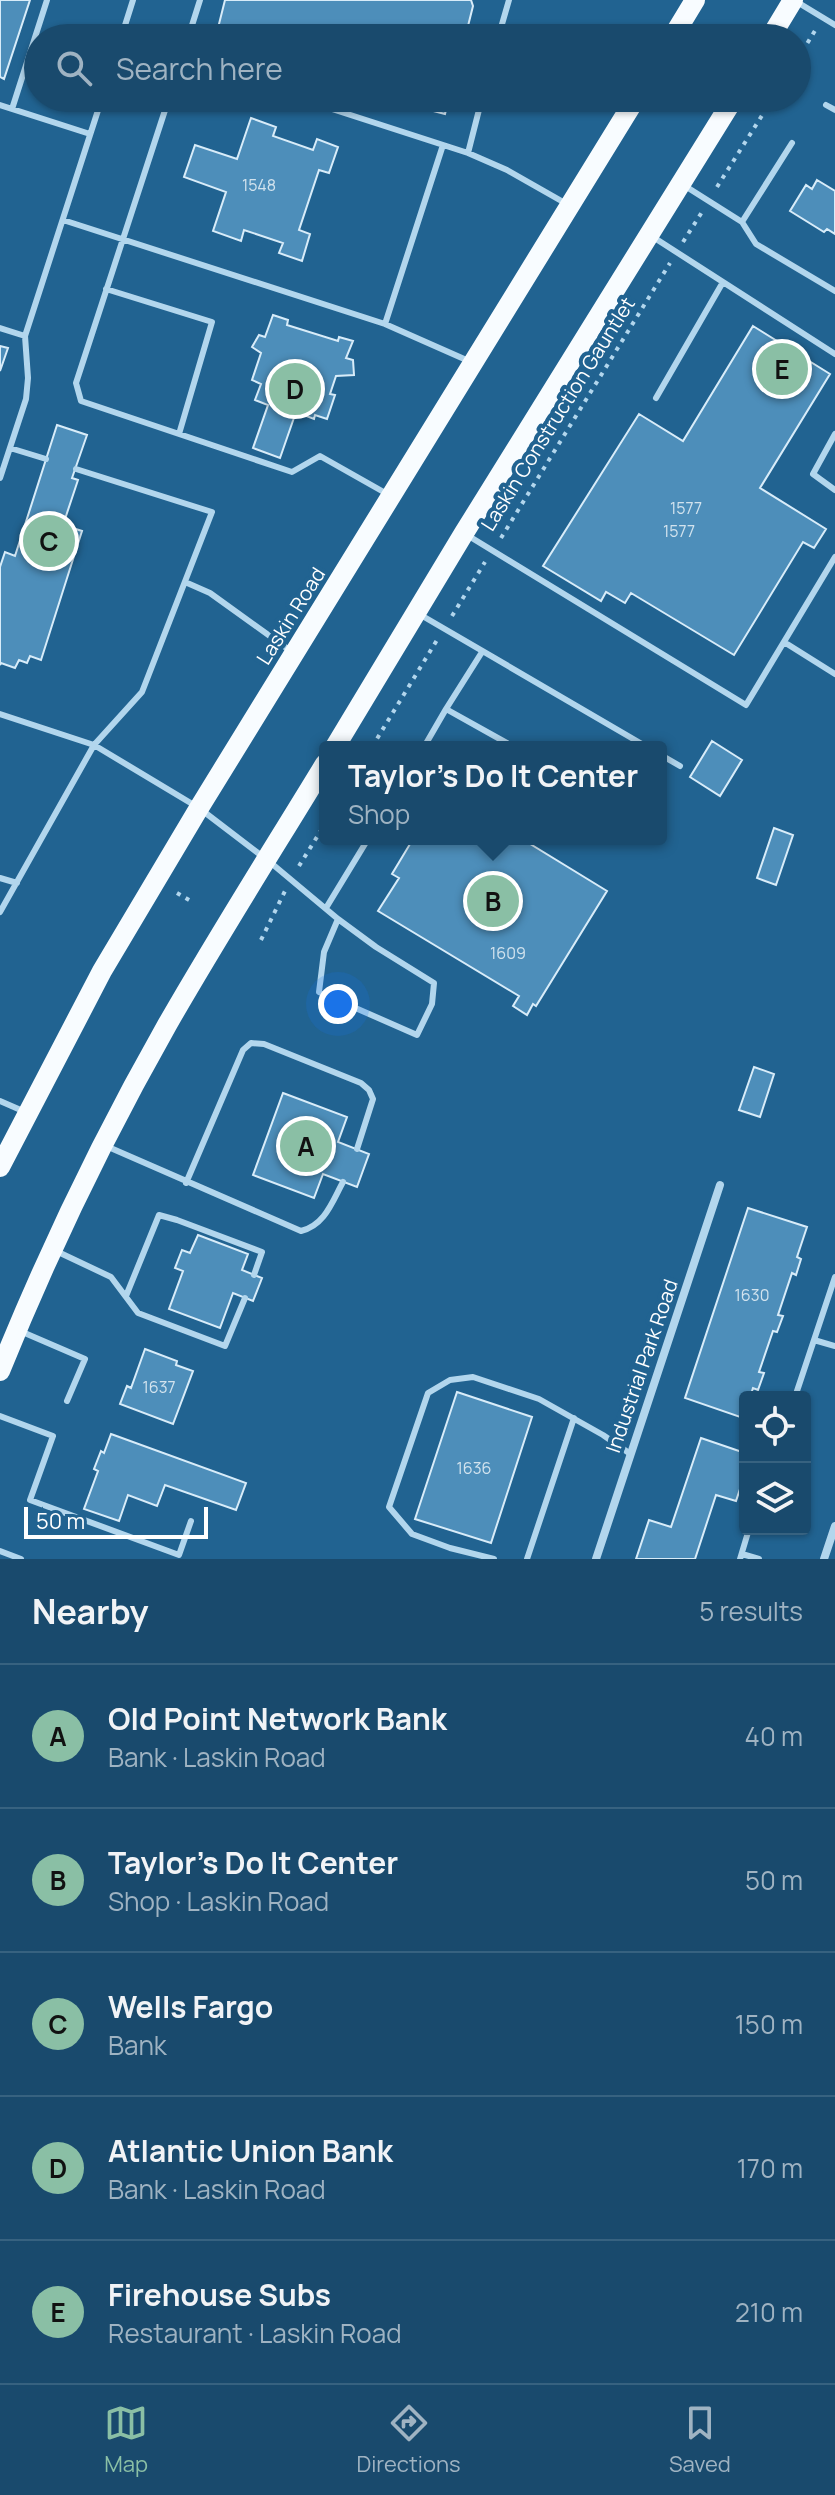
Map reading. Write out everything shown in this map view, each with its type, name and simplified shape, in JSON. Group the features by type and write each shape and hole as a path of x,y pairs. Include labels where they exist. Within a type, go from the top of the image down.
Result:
{"main road":[{"path":"680,24 695,0"},
{"path":"778,24 793,0"},
{"name":"Laskin Road","path":"0,1167 5,1142 26,1113 102,971 627,112"},
{"path":"339,741 726,112"},
{"path":"0,1371 103,1145 166,1026 319,773"}],"street":[{"name":"Industrial Park Road","path":"596,1559 720,1185"},
{"path":"824,1559 835,1526"}],"lane":[{"path":"39,24 47,0"},
{"path":"125,24 132,0"},
{"path":"192,24 200,0"},
{"path":"502,24 509,0"},
{"path":"793,0 835,25"},
{"path":"12,109 24,72"},
{"path":"0,105 90,134"},
{"path":"826,105 835,110"},
{"path":"0,478 26,399 25,336 97,112"},
{"path":"164,112 76,383 81,401 292,472 320,456 392,497"},
{"path":"341,112 468,153 507,170 570,206"},
{"path":"468,153 478,112"},
{"path":"742,222 792,143"},
{"path":"385,324 443,145"},
{"path":"682,184 742,222 756,244 835,291"},
{"path":"63,220 385,324 474,363"},
{"path":"650,235 835,354"},
{"path":"656,398 723,282"},
{"path":"106,289 212,322 179,434"},
{"path":"0,328 25,336"},
{"path":"835,434 813,474 835,490"},
{"path":"10,448 46,459"},
{"path":"0,912 94,745 142,692 212,512 76,469"},
{"path":"464,533 746,705 835,557"},
{"path":"185,582 210,593 295,655"},
{"path":"416,612 637,741"},
{"path":"784,642 835,674"},
{"path":"427,741 482,652"},
{"path":"446,709 503,741"},
{"path":"0,714 94,745 199,808 338,919 434,983 432,1004 417,1035 319,992 324,952 338,919"},
{"path":"667,758 680,766"},
{"path":"326,908 364,845"},
{"path":"0,878 17,883"},
{"path":"186,1183 243,1050 251,1043 264,1044 361,1083 369,1090 373,1099 357,1149"},
{"path":"0,1101 26,1113"},
{"path":"103,1145 301,1231 313,1228 323,1217 343,1182"},
{"path":"126,1296 159,1215 262,1252 254,1275"},
{"path":"53,1249 111,1277 138,1313 225,1346 245,1298"},
{"path":"797,1391 835,1277"},
{"path":"17,1329 85,1359 67,1401"},
{"path":"814,1340 835,1346"},
{"path":"494,1559 412,1534 389,1507 428,1393 450,1380 473,1377 539,1399 629,1453"},
{"path":"0,1416 53,1436 30,1500 179,1555 191,1521"},
{"path":"527,1559 574,1418"},
{"path":"747,1535 741,1556 759,1559"},
{"path":"0,1551 21,1559"}],"path":[{"name":"Laskin Construction Gauntlet","path":"376,741 764,112"},
{"path":"177,893 194,903"}],"building":[{"path":"0,0 30,0 4,79 0,77"},
{"path":"225,0 471,0 473,6 468,24 219,24"},
{"path":"251,118 276,127 273,136 313,150 317,139 338,147 329,173 319,170 299,230 310,234 302,261 279,253 283,243 244,230 241,241 213,231 226,192 184,177 195,145 237,159"},
{"path":"817,180 835,191 835,234 827,229 824,232 790,211 806,185 812,189"},
{"path":"273,315 288,320 287,325 338,341 339,337 353,341 346,358 353,360 354,375 336,376 330,394 335,395 327,419 315,415 314,419 296,412 280,458 253,448 268,405 255,400 261,384 252,380 261,353 252,347 259,335 265,337"},
{"path":"753,326 830,374 760,488 826,529 814,548 803,542 734,655 631,593 625,603 606,592 601,601 543,566 639,414 683,441"},
{"path":"0,346 8,348 0,371"},
{"path":"57,425 87,435 72,478 78,480 63,525 82,531 41,660 30,656 27,663 19,660 15,668 0,665 0,567 5,552 15,556"},
{"path":"712,741 742,760 720,796 690,777"},
{"path":"774,828 793,835 776,885 757,878"},
{"path":"409,845 532,845 607,891 536,1006 533,1004 527,1015 513,1006 519,996 378,911 399,878 392,874"},
{"path":"754,1067 774,1074 760,1117 739,1110"},
{"path":"283,1093 347,1117 338,1142 369,1154 357,1187 323,1174 314,1198 253,1175"},
{"path":"748,1208 807,1227 797,1257 801,1259 796,1275 792,1273 778,1315 783,1316 777,1332 773,1331 759,1372 764,1373 758,1390 739,1391 739,1417 685,1398"},
{"path":"198,1235 248,1254 242,1270 262,1278 253,1301 233,1293 220,1328 169,1309 183,1271 175,1268 182,1250 190,1253"},
{"path":"145,1349 177,1361 176,1365 193,1371 173,1424 120,1404 127,1386 131,1388"},
{"path":"457,1392 532,1417 491,1543 415,1519"},
{"path":"111,1434 246,1483 236,1510 165,1485 157,1506 128,1495 119,1521 84,1509 98,1471 94,1469"},
{"path":"701,1438 739,1451 739,1492 736,1501 716,1495 695,1559 636,1559 649,1520 671,1527"}],"place":[{"name":"Firehouse Subs","path":"782,369"},
{"name":"Atlantic Union Bank","path":"295,389"},
{"name":"Wells Fargo","path":"49,541"},
{"name":"Taylor's Do It Center","path":"493,901"},
{"name":"Old Point Network Bank","path":"306,1146"}]}
